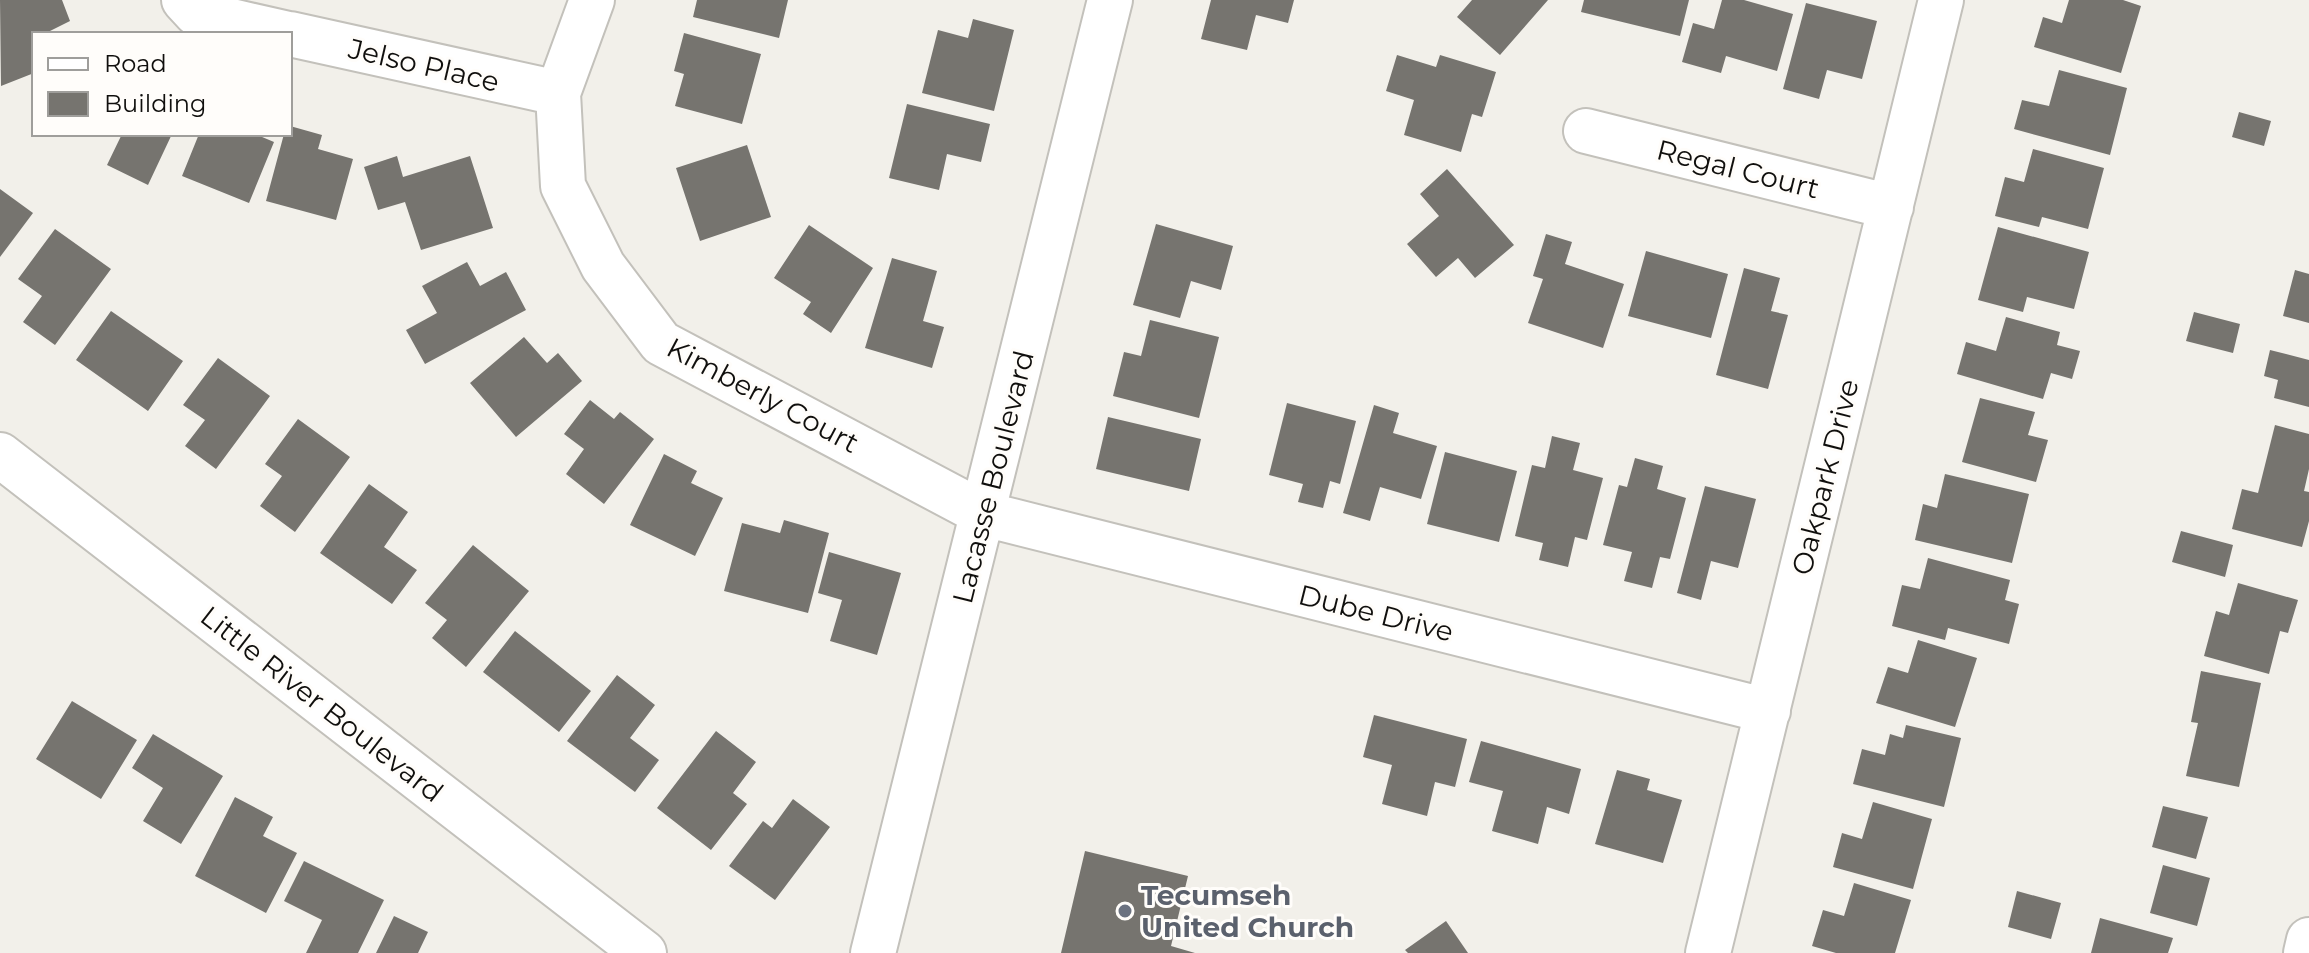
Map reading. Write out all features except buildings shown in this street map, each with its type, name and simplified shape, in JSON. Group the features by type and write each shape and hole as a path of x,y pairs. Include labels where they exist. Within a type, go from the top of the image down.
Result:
{"street":[{"name":"Jelso Place","path":"184,0 196,13 280,32"},
{"name":"Kimberly Court","path":"592,0 558,93 563,186 603,266 661,343 984,514"},
{"name":"Lacasse Boulevard","path":"873,953 1110,0"},
{"name":"Oakpark Drive","path":"1708,953 1941,0"},
{"name":"Jelso Place","path":"292,35 558,93"},
{"name":"Regal Court","path":"1586,131 1891,207"},
{"name":"Little River Boulevard","path":"0,455 644,953"},
{"name":"Dube Drive","path":"984,514 1768,711"},
{"path":"2306,953 2309,940"}],"place":[{"name":"Tecumseh United Church","path":"1125,911"}]}
